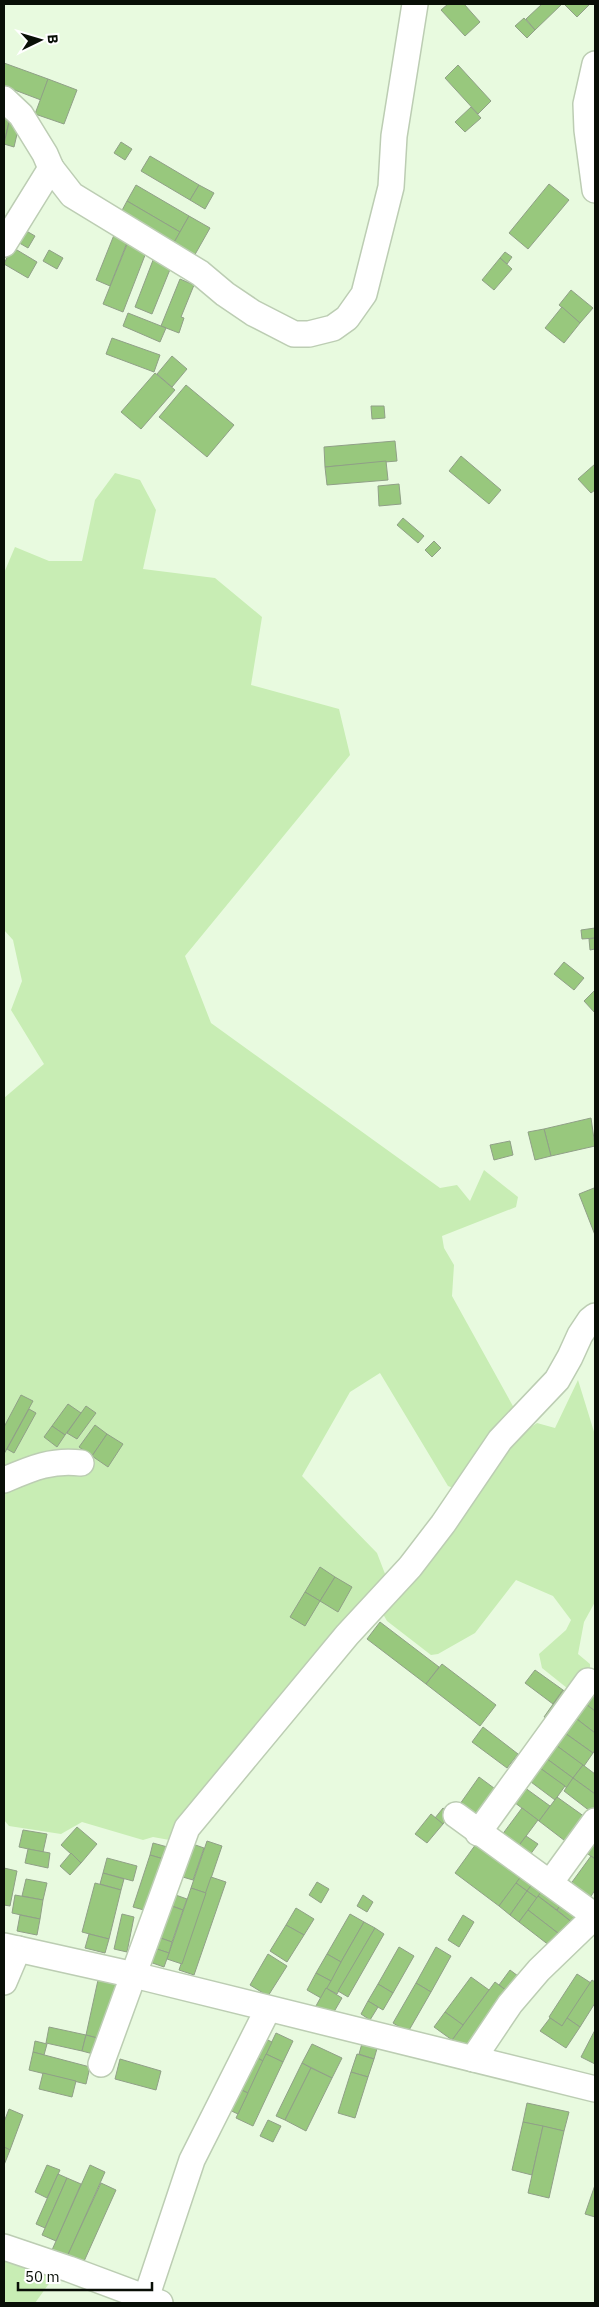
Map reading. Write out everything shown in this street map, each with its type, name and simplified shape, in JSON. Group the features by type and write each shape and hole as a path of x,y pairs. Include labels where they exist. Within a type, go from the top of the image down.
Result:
{"street":[{"path":"4,100 21,115 45,154 50,168 72,195 200,273 225,294 253,313 294,334 309,334 333,328 347,318 364,294 391,187 394,136 415,4"},
{"path":"595,64 586,104 587,130 595,190"},
{"path":"4,244 50,168"},
{"path":"101,2064 187,1828 347,1635 426,1546 500,1440 557,1380 580,1335 595,1316"},
{"path":"4,1480 33,1467 51,1462 67,1461 81,1463"},
{"path":"478,1833 588,1681"},
{"path":"456,1815 478,1833 595,1916 539,1970 510,2004 473,2059"},
{"path":"550,1884 595,1820"},
{"path":"4,1982 11,1948 134,1975 595,2090"},
{"path":"4,2247 153,2300 192,2160 268,2009"}],"green space":[{"path":"115,473 140,480 156,510 143,569 215,578 262,617 251,685 339,709 350,755 185,956 211,1023 440,1188 457,1185 470,1201 484,1170 518,1197 516,1207 442,1236 444,1248 454,1265 452,1296 514,1408 461,1491 448,1486 380,1373 350,1392 302,1476 377,1553 387,1579 175,1841 153,1837 143,1840 82,1822 61,1834 9,1826 4,1820 4,1098 44,1064 11,1010 22,981 13,940 4,930 4,573 15,547 49,561 82,561 95,500"},
{"path":"578,1380 595,1435 595,1602 584,1622 578,1654 590,1664 590,1670 572,1692 542,1668 539,1654 566,1630 571,1620 553,1596 516,1580 475,1633 438,1654 431,1655 387,1621 383,1614 435,1555 509,1442 537,1423 555,1428"},
{"path":"4,2254 44,2267 53,2278 35,2303 4,2303"}],"building":[{"path":"448,4 464,4 480,22 465,36 441,10"},
{"path":"542,4 562,4 535,30 526,19"},
{"path":"564,4 590,4 577,17"},
{"path":"524,18 535,30 527,38 515,26"},
{"path":"4,63 48,79 41,100 4,86"},
{"path":"458,65 491,101 478,114 445,78"},
{"path":"48,79 77,90 64,124 35,114"},
{"path":"4,107 12,109 4,143"},
{"path":"471,107 481,118 465,132 455,122"},
{"path":"11,114 21,117 14,147 4,144"},
{"path":"121,142 132,149 125,160 114,153"},
{"path":"150,156 199,185 190,200 141,171"},
{"path":"549,184 569,200 528,249 509,233"},
{"path":"136,185 189,216 180,232 127,201"},
{"path":"199,185 214,193 205,209 190,200"},
{"path":"127,201 180,232 172,246 119,216"},
{"path":"189,216 210,228 193,258 172,246"},
{"path":"23,229 35,236 28,248 16,241"},
{"path":"116,230 130,235 110,286 96,280"},
{"path":"128,242 147,250 123,312 103,304"},
{"path":"12,247 37,262 28,278 4,264"},
{"path":"49,250 63,258 57,269 43,261"},
{"path":"505,252 512,257 507,264 500,258"},
{"path":"155,255 173,262 152,314 135,307"},
{"path":"500,258 512,269 494,290 482,280"},
{"path":"180,279 194,285 181,317 184,318 179,333 161,326"},
{"path":"571,290 593,308 580,323 559,305"},
{"path":"562,307 580,323 564,343 545,328"},
{"path":"128,313 166,328 160,342 123,326"},
{"path":"112,338 160,355 154,372 106,354"},
{"path":"172,356 187,369 172,387 157,374"},
{"path":"155,373 175,390 141,429 121,412"},
{"path":"186,385 234,425 207,457 159,417"},
{"path":"371,406 384,406 385,418 372,419"},
{"path":"395,441 397,461 325,467 324,447"},
{"path":"461,456 501,490 489,504 449,471"},
{"path":"386,461 388,480 327,485 325,467"},
{"path":"595,464 595,490 591,493 578,479"},
{"path":"399,484 401,504 379,506 378,486"},
{"path":"403,518 424,536 418,543 397,525"},
{"path":"434,541 441,548 432,557 425,550"},
{"path":"595,928 595,938 582,939 581,930"},
{"path":"595,938 595,949 590,950 589,939"},
{"path":"564,962 584,978 574,990 554,974"},
{"path":"595,990 595,1013 584,1001"},
{"path":"591,1118 595,1146 551,1156 544,1129"},
{"path":"544,1129 551,1156 535,1160 528,1132"},
{"path":"510,1141 513,1155 494,1160 490,1145"},
{"path":"594,1188 595,1192 595,1235 579,1194"},
{"path":"21,1395 33,1401 4,1454 4,1427"},
{"path":"68,1404 81,1413 65,1435 52,1426"},
{"path":"86,1406 96,1413 77,1439 67,1433"},
{"path":"29,1409 36,1413 14,1453 7,1449"},
{"path":"95,1425 107,1434 92,1456 79,1447"},
{"path":"52,1426 65,1435 57,1447 44,1437"},
{"path":"107,1434 123,1444 108,1467 92,1456"},
{"path":"320,1567 335,1577 320,1601 305,1592"},
{"path":"335,1577 352,1587 338,1612 320,1601"},
{"path":"305,1592 320,1601 305,1626 290,1617"},
{"path":"380,1622 439,1667 426,1684 367,1639"},
{"path":"442,1664 496,1705 480,1726 426,1684"},
{"path":"535,1670 563,1690 553,1704 525,1683"},
{"path":"563,1690 574,1698 554,1725 544,1717"},
{"path":"595,1690 595,1711 579,1699"},
{"path":"579,1699 595,1711 595,1733 569,1713"},
{"path":"569,1713 595,1733 595,1750 593,1753 558,1728"},
{"path":"483,1727 518,1754 507,1768 472,1742"},
{"path":"562,1731 593,1753 584,1766 553,1743"},
{"path":"553,1743 583,1765 573,1778 543,1756"},
{"path":"543,1756 573,1778 567,1788 536,1765"},
{"path":"533,1763 565,1786 555,1800 523,1776"},
{"path":"583,1765 595,1774 595,1794 573,1778"},
{"path":"479,1777 502,1794 478,1828 455,1811"},
{"path":"573,1778 595,1794 595,1815 564,1791"},
{"path":"517,1782 550,1806 539,1821 506,1796"},
{"path":"557,1797 592,1822 573,1847 539,1821"},
{"path":"443,1808 451,1814 443,1824 435,1818"},
{"path":"522,1808 538,1820 512,1855 496,1843"},
{"path":"431,1814 443,1824 427,1843 415,1834"},
{"path":"77,1827 97,1844 81,1863 61,1845"},
{"path":"23,1830 47,1834 43,1852 19,1847"},
{"path":"526,1836 538,1844 524,1863 512,1855"},
{"path":"595,1839 595,1859 581,1849"},
{"path":"207,1841 222,1846 206,1893 191,1888"},
{"path":"187,1842 204,1848 193,1880 176,1875"},
{"path":"153,1843 171,1848 167,1860 150,1855"},
{"path":"476,1844 520,1878 499,1906 455,1873"},
{"path":"28,1849 50,1853 48,1868 25,1863"},
{"path":"71,1853 81,1863 70,1875 60,1866"},
{"path":"150,1855 167,1860 151,1912 133,1907"},
{"path":"591,1856 595,1859 595,1890 586,1904 567,1889"},
{"path":"107,1858 137,1866 133,1881 103,1873"},
{"path":"4,1868 17,1871 10,1906 4,1905"},
{"path":"525,1871 536,1879 527,1891 516,1883"},
{"path":"103,1873 124,1879 121,1890 100,1884"},
{"path":"211,1877 226,1882 194,1975 179,1970"},
{"path":"26,1879 47,1883 43,1900 22,1896"},
{"path":"536,1879 546,1886 537,1898 527,1891"},
{"path":"317,1882 329,1889 321,1903 309,1895"},
{"path":"95,1883 121,1890 109,1939 82,1932"},
{"path":"516,1883 527,1891 510,1915 499,1906"},
{"path":"546,1886 564,1900 557,1910 538,1896"},
{"path":"191,1888 206,1893 182,1964 167,1959"},
{"path":"527,1891 537,1898 519,1922 510,1915"},
{"path":"170,1893 187,1899 183,1910 166,1904"},
{"path":"15,1895 43,1900 40,1919 12,1913"},
{"path":"363,1895 373,1902 367,1912 357,1906"},
{"path":"538,1896 573,1923 563,1937 528,1910"},
{"path":"564,1900 581,1913 573,1923 557,1910"},
{"path":"163,1903 183,1910 172,1942 152,1935"},
{"path":"296,1908 314,1919 304,1935 286,1925"},
{"path":"528,1910 563,1937 554,1949 519,1922"},
{"path":"122,1914 134,1917 127,1952 114,1949"},
{"path":"350,1914 364,1922 341,1962 327,1954"},
{"path":"20,1915 40,1919 37,1935 17,1931"},
{"path":"463,1915 474,1922 459,1947 448,1940"},
{"path":"364,1922 375,1928 337,1994 326,1988"},
{"path":"286,1925 304,1935 287,1962 270,1951"},
{"path":"375,1928 384,1934 348,1997 338,1991"},
{"path":"89,1934 109,1939 105,1953 85,1948"},
{"path":"152,1935 172,1942 169,1953 148,1946"},
{"path":"148,1946 169,1953 164,1967 144,1960"},
{"path":"399,1947 414,1956 393,1993 378,1984"},
{"path":"436,1947 451,1956 431,1992 416,1983"},
{"path":"268,1954 287,1966 268,1996 250,1985"},
{"path":"327,1954 341,1962 331,1981 316,1973"},
{"path":"510,1970 522,1979 511,1994 499,1985"},
{"path":"316,1973 331,1981 321,1998 307,1990"},
{"path":"577,1974 591,1983 562,2026 549,2017"},
{"path":"471,1977 489,1990 463,2025 445,2012"},
{"path":"98,1980 118,1984 105,2040 86,2035"},
{"path":"592,1980 595,1982 595,2003 580,2027 567,2018"},
{"path":"495,1982 511,1994 467,2052 452,2040"},
{"path":"416,1983 431,1992 408,2032 393,2023"},
{"path":"378,1984 393,1993 383,2010 368,2001"},
{"path":"326,1988 342,1998 328,2022 312,2013"},
{"path":"368,2001 378,2007 370,2020 361,2014"},
{"path":"445,2012 463,2025 452,2040 434,2027"},
{"path":"550,2018 562,2026 567,2018 580,2027 566,2048 540,2031"},
{"path":"49,2027 86,2035 82,2051 46,2043"},
{"path":"595,2030 595,2064 581,2057"},
{"path":"276,2033 293,2041 283,2062 266,2054"},
{"path":"86,2035 101,2039 97,2055 82,2051"},
{"path":"257,2035 272,2042 263,2061 248,2053"},
{"path":"363,2040 378,2045 374,2059 359,2054"},
{"path":"35,2041 47,2044 44,2055 33,2052"},
{"path":"312,2044 342,2058 332,2078 302,2063"},
{"path":"33,2052 90,2067 86,2084 29,2070"},
{"path":"248,2053 263,2061 248,2093 233,2086"},
{"path":"266,2054 283,2062 253,2126 236,2118"},
{"path":"357,2054 374,2059 368,2077 351,2072"},
{"path":"120,2059 161,2071 156,2090 115,2079"},
{"path":"302,2063 311,2068 285,2120 276,2116"},
{"path":"311,2068 332,2078 306,2131 285,2120"},
{"path":"351,2072 368,2077 355,2118 338,2113"},
{"path":"43,2073 76,2081 72,2097 39,2089"},
{"path":"233,2086 248,2093 238,2114 223,2107"},
{"path":"527,2103 569,2112 564,2131 523,2122"},
{"path":"9,2109 23,2115 10,2150 4,2147 4,2122"},
{"path":"268,2120 281,2126 273,2142 260,2136"},
{"path":"523,2122 543,2126 532,2175 512,2170"},
{"path":"543,2126 564,2131 549,2198 528,2193"},
{"path":"4,2147 10,2150 4,2165"},
{"path":"47,2165 60,2170 47,2198 35,2192"},
{"path":"90,2165 105,2172 67,2257 52,2250"},
{"path":"58,2174 67,2178 45,2228 36,2224"},
{"path":"67,2178 81,2184 56,2241 42,2235"},
{"path":"101,2183 116,2190 81,2268 65,2261"},
{"path":"595,2185 595,2217 585,2214"}]}
